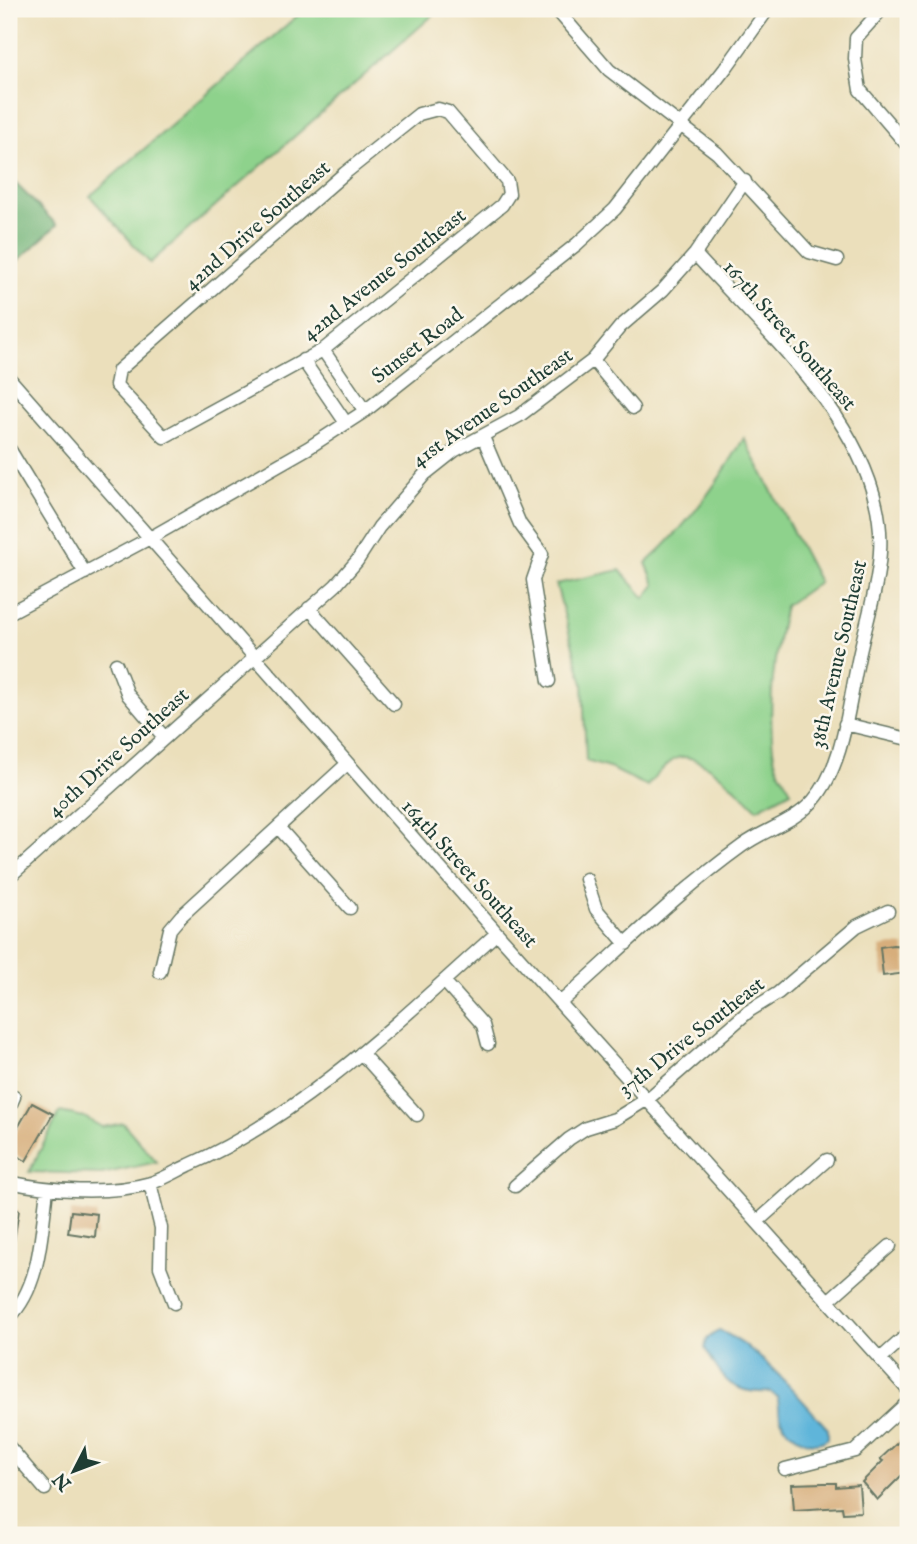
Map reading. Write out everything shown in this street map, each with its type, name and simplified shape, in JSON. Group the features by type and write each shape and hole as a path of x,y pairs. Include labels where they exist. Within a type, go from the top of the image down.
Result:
{"street":[{"path":"556,9 609,70 717,153 809,252 837,260"},
{"name":"Sunset Road","path":"9,613 150,538 365,411 578,244 615,209 728,65 768,9"},
{"path":"882,9 859,31 855,59 860,90 908,146"},
{"name":"42nd Drive Southeast","path":"164,437 116,385 119,370 345,173 419,114 438,109 448,112 507,181 509,194"},
{"name":"41st Avenue Southeast","path":"253,657 309,608 356,561 379,527 425,474 454,451 519,416 593,360 620,327 663,290 695,254 745,181"},
{"name":"42nd Avenue Southeast","path":"164,437 323,350 502,205 509,194"},
{"name":"167th Street Southeast","path":"695,254 828,401 851,436 869,482"},
{"path":"323,350 365,411"},
{"path":"303,360 346,423"},
{"path":"593,360 633,408"},
{"name":"164th Street Southeast","path":"9,378 497,933 649,1098 908,1390"},
{"path":"483,437 520,524 542,554 533,580 549,681"},
{"path":"9,450 85,573"},
{"name":"38th Avenue Southeast","path":"561,1002 742,846 803,811 825,782 845,724 880,551 877,516 869,482"},
{"path":"309,608 394,704"},
{"name":"40th Drive Southeast","path":"9,877 253,657"},
{"path":"116,664 128,695 164,737"},
{"path":"845,724 908,739"},
{"path":"160,972 170,929 347,764"},
{"path":"278,827 350,908"},
{"path":"586,879 596,909 626,944"},
{"name":"37th Drive Southeast","path":"515,1186 569,1139 586,1128 615,1119 649,1098 749,1012 778,993 857,926 888,911"},
{"path":"9,1182 47,1190 150,1183 209,1157 249,1136 361,1053 497,933"},
{"path":"443,981 483,1025 488,1044"},
{"path":"361,1053 417,1115"},
{"path":"758,1222 827,1160"},
{"path":"150,1183 161,1228 160,1267 174,1303"},
{"path":"9,1318 23,1304 37,1263 47,1190"},
{"path":"828,1301 890,1247"},
{"path":"880,1359 908,1334"},
{"path":"785,1469 855,1451 908,1402"},
{"path":"9,1447 45,1489"}],"green space":[{"path":"305,9 440,9 150,263 90,196"},
{"path":"9,181 14,182 57,225 9,269"},
{"path":"744,438 819,582 785,606 775,662 771,719 774,757 791,791 757,809 719,774 695,760 684,757 675,759 647,786 612,769 586,761 583,684 556,584 620,570 645,598 655,585 646,563 675,535 700,505"},
{"path":"60,1112 84,1117 102,1127 123,1123 157,1162 102,1174 29,1172"}],"water":[{"path":"719,1330 750,1349 778,1374 828,1429 828,1438 815,1443 802,1439 784,1425 777,1397 770,1392 746,1391 730,1383 705,1348 707,1339"}],"building":[{"path":"904,946 907,973 883,976 880,947"},
{"path":"32,1103 53,1114 26,1161 9,1151 9,1143"},
{"path":"9,1209 19,1210 14,1241 9,1240"},
{"path":"71,1211 97,1214 95,1237 68,1233"},
{"path":"908,1433 908,1469 877,1500 862,1482 883,1461 880,1459"},
{"path":"836,1483 836,1487 859,1485 861,1512 843,1513 842,1507 794,1510 792,1484"}]}
